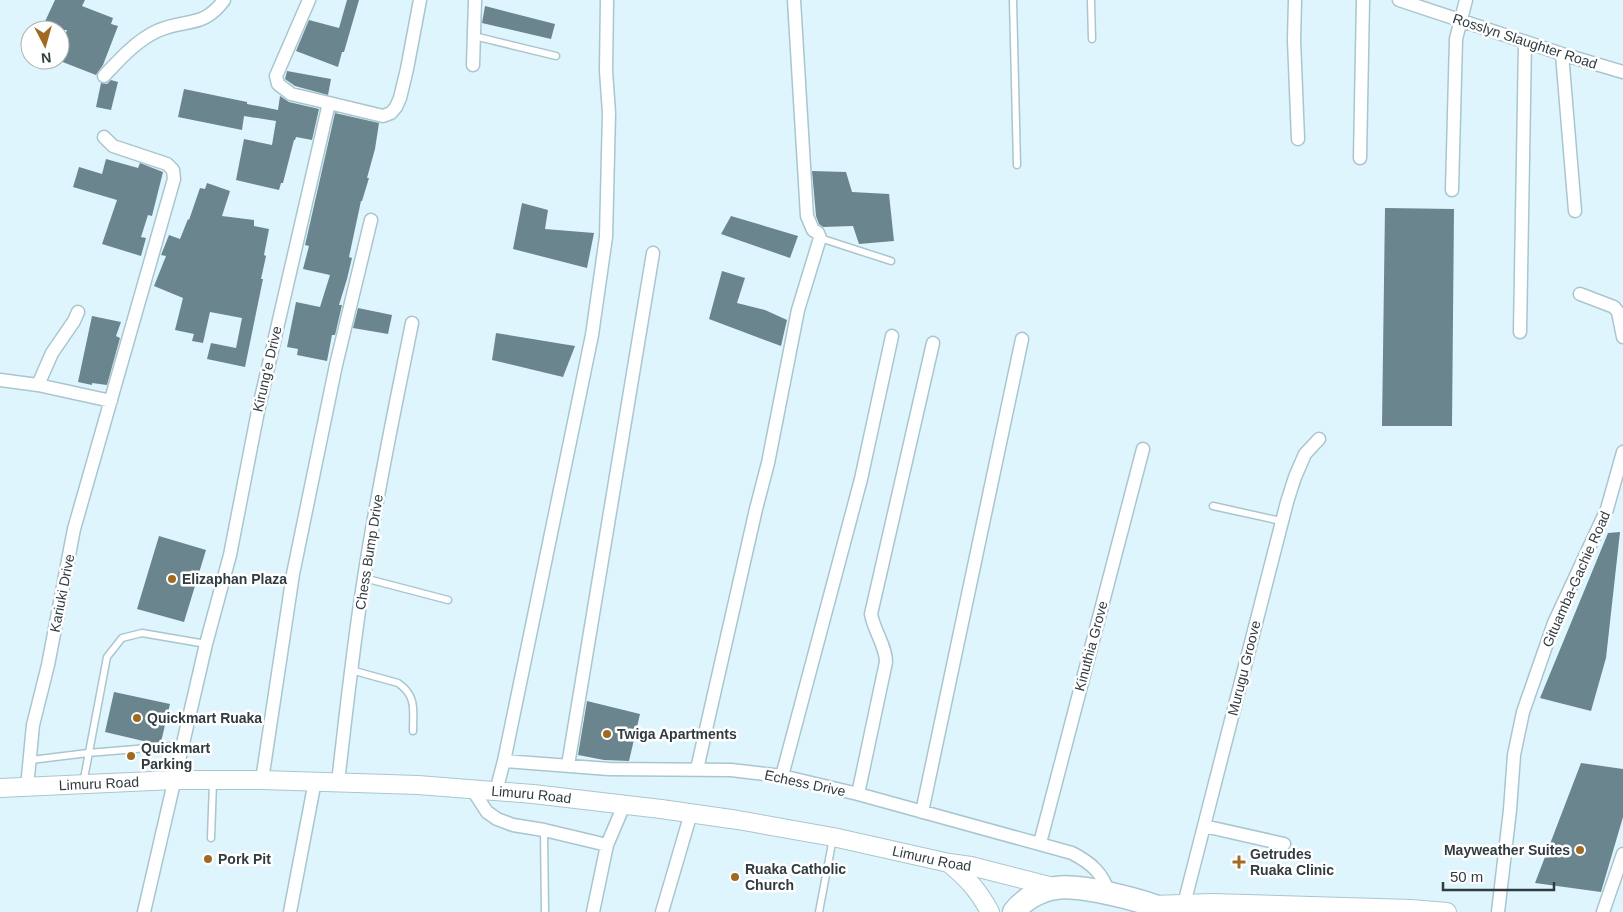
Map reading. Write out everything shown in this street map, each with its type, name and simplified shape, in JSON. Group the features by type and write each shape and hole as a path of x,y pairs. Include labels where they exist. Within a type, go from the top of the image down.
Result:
{"highway":[{"path":"1014,912 1020,904 1035,895 1057,888 1073,888 1109,894 1168,907"}],"main road":[{"name":"Limuru Road","path":"0,788 174,780 262,780 338,782 496,791 691,813 833,837 949,863 971,866 1057,888"},
{"path":"949,863 970,881 984,899 990,912"},
{"path":"1168,907 1212,903 1411,909 1448,912"}],"street":[{"path":"104,76 121,58 145,38 172,25 197,21 208,16 218,9 224,0"},
{"path":"309,0 276,76 278,84 291,94 383,116 391,113 400,98 408,69 420,0"},
{"path":"473,65 475,0"},
{"path":"496,791 504,761 592,335 606,237 609,113 606,71 607,0"},
{"path":"697,769 768,464 798,310 820,238 818,233 812,230 807,216 794,0"},
{"path":"1295,0 1294,40 1298,139"},
{"path":"1360,158 1363,0"},
{"name":"Rosslyn Slaughter Road","path":"1402,0 1462,22 1623,72"},
{"path":"1452,190 1456,39 1462,22 1466,0"},
{"path":"1520,332 1525,42"},
{"path":"1562,54 1575,210"},
{"name":"Kirung'e Drive","path":"144,912 206,644 230,555 258,411 329,103"},
{"name":"Kariuki Drive","path":"28,787 33,725 48,665 74,528 174,178 173,170 167,164 113,146 104,137"},
{"path":"262,780 293,574 336,365 371,220"},
{"path":"568,765 654,253"},
{"path":"1580,294 1614,307 1618,312 1623,337"},
{"path":"38,385 52,353 78,312"},
{"name":"Chess Bump Drive","path":"338,782 364,578 376,506 412,323"},
{"path":"782,776 861,479 892,336"},
{"path":"922,812 1022,339"},
{"path":"858,794 886,662 886,655 873,624 872,614 933,344"},
{"path":"0,380 38,385 111,401"},
{"name":"Murugu Groove","path":"1168,907 1204,826 1281,521 1295,476 1305,454 1319,439"},
{"name":"Kinuthia Grove","path":"1040,844 1143,449"},
{"name":"Gituamba-Gachie Road","path":"1498,912 1514,755 1523,712 1554,623 1607,509 1623,452"},
{"name":"Echess Drive","path":"504,761 609,769 697,769 756,772 782,776 858,794 1072,854 1088,861 1099,872 1109,894"},
{"path":"290,912 315,781"},
{"path":"472,789 487,812 498,819 513,825 544,830 606,845"},
{"path":"593,912 606,845 624,806"},
{"path":"662,912 691,813"},
{"path":"1204,826 1284,844"},
{"path":"1603,912 1623,854"}],"lane":[{"path":"1013,0 1017,165"},
{"path":"1091,0 1092,39"},
{"path":"473,35 556,56"},
{"path":"820,238 891,261"},
{"path":"1213,506 1281,521"},
{"path":"364,578 448,600"},
{"path":"82,784 108,657 122,638 142,633 206,644"},
{"path":"351,670 398,683 404,688 410,694 413,702 413,731"},
{"path":"31,760 184,745"},
{"path":"211,838 213,780"},
{"path":"544,830 545,912"},
{"path":"819,912 833,837"}],"building":[{"path":"55,0 85,0 82,6 113,18 111,24 118,26 103,65 96,75 70,65 70,20 46,20"},
{"path":"347,0 359,0 338,67 296,51 309,20 339,28"},
{"path":"485,6 555,24 551,39 482,23"},
{"path":"287,71 331,79 328,95 295,86 285,79"},
{"path":"111,80 118,82 111,110 96,107 101,83 107,84"},
{"path":"184,89 278,110 280,96 289,102 319,109 312,140 296,137 294,140 283,183 281,183 279,190 236,180 244,139 272,145 276,121 244,116 242,130 178,117"},
{"path":"335,113 379,123 375,149 367,178 369,178 361,201 349,257 352,258 339,305 342,305 335,335 332,335 327,361 297,355 298,349 287,347 296,302 320,307 330,275 303,269 309,246 305,245"},
{"path":"106,159 138,168 140,163 163,172 152,216 148,215 141,237 146,238 141,256 102,244 117,200 73,187 79,167 102,174"},
{"path":"812,171 846,172 852,192 889,194 894,241 859,244 853,226 823,227 819,224 816,216"},
{"path":"207,183 230,191 222,216 254,220 254,226 269,229 261,279 263,279 245,367 207,359 211,343 236,348 242,318 210,312 203,343 192,341 194,334 175,330 183,298 154,286 166,256 161,255 169,235 180,239 200,188 205,189"},
{"path":"522,203 548,210 545,229 594,233 587,268 513,249"},
{"path":"1385,208 1454,209 1452,426 1382,426"},
{"path":"731,216 798,236 790,258 721,234"},
{"path":"722,271 745,278 737,303 765,310 787,320 781,346 709,319"},
{"path":"358,308 392,315 388,334 353,328"},
{"path":"92,316 121,322 116,336 120,338 107,385 92,383 92,385 78,382"},
{"path":"496,333 575,346 563,377 492,360"},
{"path":"1620,532 1606,658 1591,711 1540,698 1608,533"},
{"name":"Elizaphan Plaza","path":"159,536 206,550 184,622 137,609"},
{"name":"Quickmart Ruaka","path":"114,692 170,704 161,742 152,743 105,732"},
{"name":"Twiga Apartments","path":"587,701 640,714 629,761 604,760 578,755"},
{"name":"Mayweather Suites","path":"1581,763 1623,769 1623,817 1601,892 1535,883"}],"place":[{"name":"Elizaphan Plaza","path":"172,579"},
{"name":"Quickmart Ruaka","path":"137,718"},
{"name":"Twiga Apartments","path":"607,734"},
{"name":"Quickmart Parking","path":"131,756"},
{"name":"Mayweather Suites","path":"1580,850"},
{"name":"Pork Pit","path":"208,859"},
{"name":"Getrudes Ruaka Clinic","path":"1239,862"},
{"name":"Ruaka Catholic Church","path":"735,877"}]}
